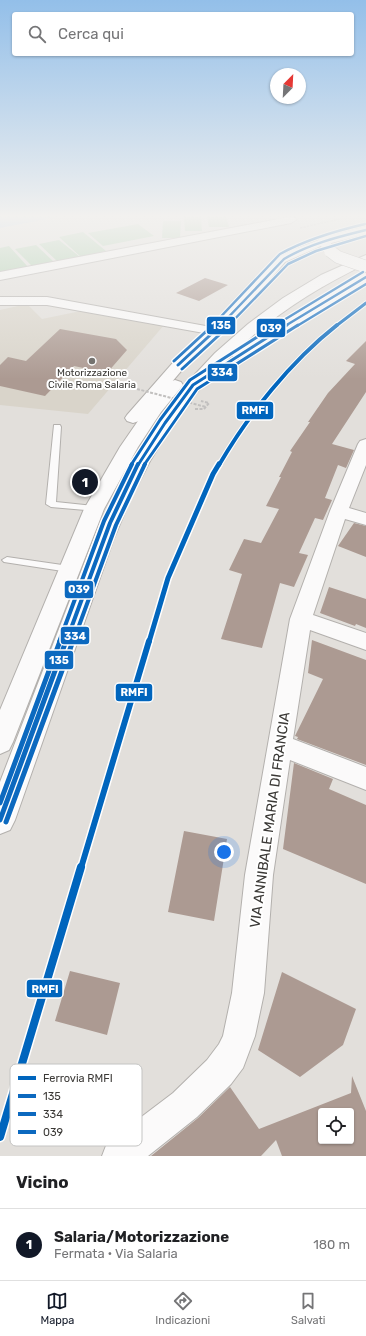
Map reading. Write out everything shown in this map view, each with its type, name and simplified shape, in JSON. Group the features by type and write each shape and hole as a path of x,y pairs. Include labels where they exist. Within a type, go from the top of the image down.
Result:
{"main road":[{"path":"0,742 94,509 122,457 140,430 174,386 199,359 228,333 287,291 320,273 333,271"},
{"path":"0,820 114,512 145,452 193,385 212,364 235,343 277,309 307,290 353,271"},
{"path":"193,385 358,271"},
{"path":"94,509 102,472 109,451 133,418"}],"street":[{"path":"0,276 26,271"},
{"path":"133,418 168,376 236,311 271,271"},
{"path":"0,301 20,300 51,302 214,332"},
{"name":"VIA ANNIBALE MARIA DI FRANCIA","path":"142,1139 185,1105 219,1072 231,1056 239,1036 248,993 260,875 302,619 339,511 356,465 366,444"},
{"path":"339,511 366,519"},
{"path":"302,619 366,642"},
{"path":"281,745 366,779"},
{"name":"VIA ANNIBALE MARIA DI FRANCIA","path":"120,1156 133,1146"}],"lane":[{"path":"57,427 51,504 94,509"},
{"path":"7,560 69,569"}],"path":[{"path":"137,389 206,407"}],"shaded area":[{"name":"Motorizzazione Civile Roma Salaria","path":"27,304 42,319 81,311 164,325 88,414 0,405 0,310"}],"building":[{"path":"205,278 228,285 199,301 176,293"},
{"path":"60,329 116,339 127,350 107,373 74,366 45,396 0,386 0,365 8,357 26,361"},
{"path":"366,341 366,392 332,444 354,450 346,468 338,465 325,498 332,500 323,520 315,518 299,553 308,555 294,587 280,583 262,648 221,639 242,574 229,570 244,539 261,543 279,509 266,506 292,452 290,451 328,393 355,364 346,361"},
{"path":"354,523 366,526 366,557 338,546"},
{"path":"329,587 366,599 366,628 356,624 355,626 320,613"},
{"path":"312,640 366,660 366,765 297,739 298,737 295,736 323,679 308,673"},
{"path":"294,763 333,779 329,789 366,805 366,884 283,849"},
{"path":"184,831 227,839 214,921 168,912"},
{"path":"70,971 120,983 107,1035 55,1021"},
{"path":"282,972 356,1009 343,1045 300,1077 258,1050"},
{"path":"352,1076 366,1111 366,1156 282,1156 276,1140 261,1156 151,1156 198,1118 230,1087 259,1129 351,1093"}],"rail line":[{"name":"RMFI","path":"22,1064 168,578 213,474 253,413 297,362 330,331 366,303"},
{"name":"RMFI","path":"0,1137 10,1104"}],"transit line":[{"name":"039","path":"174,361 224,315 264,271"},
{"name":"135","path":"178,365 228,319 273,271"},
{"name":"334","path":"182,369 232,323 281,271"},
{"name":"039","path":"0,803 104,521 133,461 160,420 190,380 232,352 363,272"},
{"name":"135","path":"0,820 110,523 138,464 165,423 193,385 235,357 366,277"},
{"name":"334","path":"6,822 116,525 143,467 170,426 197,389 238,362 366,284"}],"place":[{"name":"Motorizzazione Civile Roma Salaria","path":"92,361"},
{"name":"Salaria/Motorizzazione","path":"85,482"}]}
